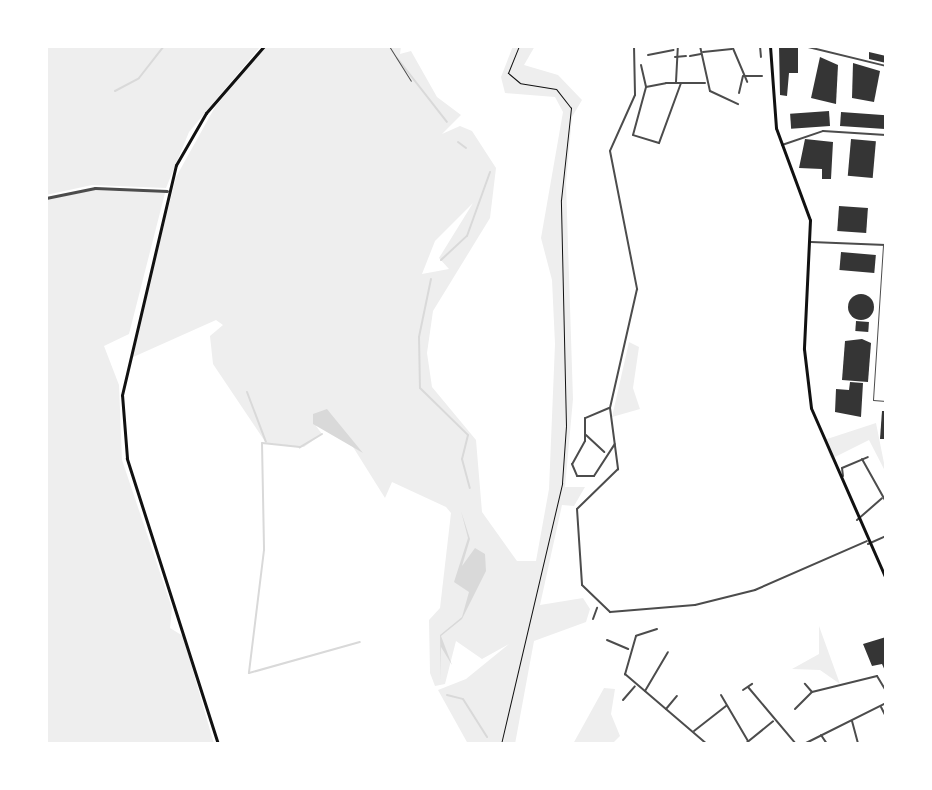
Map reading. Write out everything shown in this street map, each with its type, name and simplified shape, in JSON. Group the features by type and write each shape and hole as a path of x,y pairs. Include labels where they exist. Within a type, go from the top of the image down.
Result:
{"main road":[{"path":"218,744 182,620 135,487 122,411 123,376 167,191 206,113 264,46"},
{"path":"770,46 782,145 801,186 811,242 808,394 857,520 886,579"}],"street":[{"path":"597,607 582,585 576,517 579,505 615,476 617,444 610,408 637,289 610,151 635,95 634,46"},
{"path":"648,55 674,50 678,46"},
{"path":"700,46 705,83"},
{"path":"760,46 761,57"},
{"path":"804,46 886,66"},
{"path":"673,57 732,47 747,82"},
{"path":"674,50 676,83"},
{"path":"641,65 646,87 630,132 655,144 681,83"},
{"path":"743,76 762,76"},
{"path":"739,93 743,76"},
{"path":"646,87 705,83 738,104"},
{"path":"782,145 823,131 886,135"},
{"path":"46,198 95,188 167,191"},
{"path":"811,242 884,245"},
{"path":"610,408 589,414 585,435 572,464 577,476 594,476 604,452 617,444"},
{"path":"585,435 604,452"},
{"path":"843,476 842,468 868,457"},
{"path":"862,459 886,502"},
{"path":"857,520 883,497"},
{"path":"597,607 717,600 886,536"},
{"path":"593,619 597,607"},
{"path":"657,629 639,633 628,650 624,670 635,685 707,744"},
{"path":"612,642 614,636"},
{"path":"607,640 628,650"},
{"path":"644,692 668,652"},
{"path":"795,709 812,692 877,676 886,691"},
{"path":"743,690 752,684"},
{"path":"805,684 812,692"},
{"path":"623,700 635,685"},
{"path":"748,687 796,744"},
{"path":"622,692 626,696"},
{"path":"721,695 746,743 774,720"},
{"path":"725,699 729,695"},
{"path":"665,710 677,696"},
{"path":"804,744 820,733 886,703"},
{"path":"693,732 726,706"},
{"path":"880,706 886,717"},
{"path":"851,719 858,743"},
{"path":"820,733 827,744"}],"lane":[{"path":"389,46 411,81"},
{"path":"884,245 873,400 886,401"}],"path":[{"path":"501,744 562,483 561,200 571,108 556,89 520,83 508,73 519,46"}],"shaded area":[{"path":"46,46 261,46 189,132 166,188 92,185 46,195"},
{"path":"266,46 401,46 400,54 411,51 437,97 461,115 442,134 460,126 472,131 496,168 490,218 433,311 427,353 432,387 476,440 482,512 517,561 536,561 549,489 555,344 552,280 541,238 563,112 555,97 505,93 501,77 513,46 535,46 524,65 558,75 582,100 572,117 566,183 573,399 565,487 585,487 574,506 562,505 540,605 583,598 590,609 586,622 534,641 515,744 468,744 438,690 466,679 509,644 482,659 456,641 445,684 435,686 430,673 429,620 440,608 451,513 446,507 392,482 385,498 338,423 316,426 322,434 304,447 266,443 213,364 210,336 223,325 216,320 131,358 176,177 215,107","holes":["473,203 439,258 449,269 422,274 435,241"]},
{"path":"94,190 165,193 129,334 104,346 119,385 122,460 172,608 170,628 183,636 214,744 46,744 46,200"},
{"path":"629,342 639,347 633,388 640,409 612,417"},
{"path":"327,409 363,453 313,424 313,414"},
{"path":"876,423 886,473 869,440 831,459 824,440"},
{"path":"461,511 470,539 462,566 475,548 485,554 486,571 462,619 441,636 452,665 441,647 441,681 440,635 462,617 469,592 454,582 468,538"},
{"path":"819,626 840,684 820,670 792,669 819,654"},
{"path":"604,688 615,689 611,714 620,736 612,744 573,744"}],"building":[{"path":"779,46 798,48 798,73 789,73 787,96 780,95"},
{"path":"869,52 886,56 886,63 869,59"},
{"path":"820,57 838,65 836,104 811,98"},
{"path":"853,63 880,71 874,102 852,98"},
{"path":"829,111 830,126 791,129 790,114"},
{"path":"841,112 886,115 885,129 840,126"},
{"path":"805,139 833,142 831,179 822,179 822,169 799,168"},
{"path":"851,139 876,141 873,178 848,176"},
{"path":"839,206 868,208 866,233 837,231"},
{"path":"841,252 876,255 874,273 839,270"},
{"path":"861,294 870,298 874,307 870,316 861,320 852,316 848,307 852,298"},
{"path":"856,321 869,322 868,332 855,331"},
{"path":"862,339 871,343 868,382 842,380 845,341"},
{"path":"850,382 863,383 861,417 835,412 836,389 849,390"},
{"path":"882,411 886,411 886,439 880,439"},
{"path":"886,637 886,673 882,664 872,666 863,644"}],"waterway":[{"path":"115,91 139,78 164,46"},
{"path":"397,58 447,122"},
{"path":"458,142 466,148"},
{"path":"441,260 467,236 490,172"},
{"path":"431,279 419,337 420,388 468,435 462,459 470,488"},
{"path":"247,392 266,442"},
{"path":"322,434 300,447 262,443 264,550 249,673 360,642"},
{"path":"447,695 463,699 487,737"}]}
